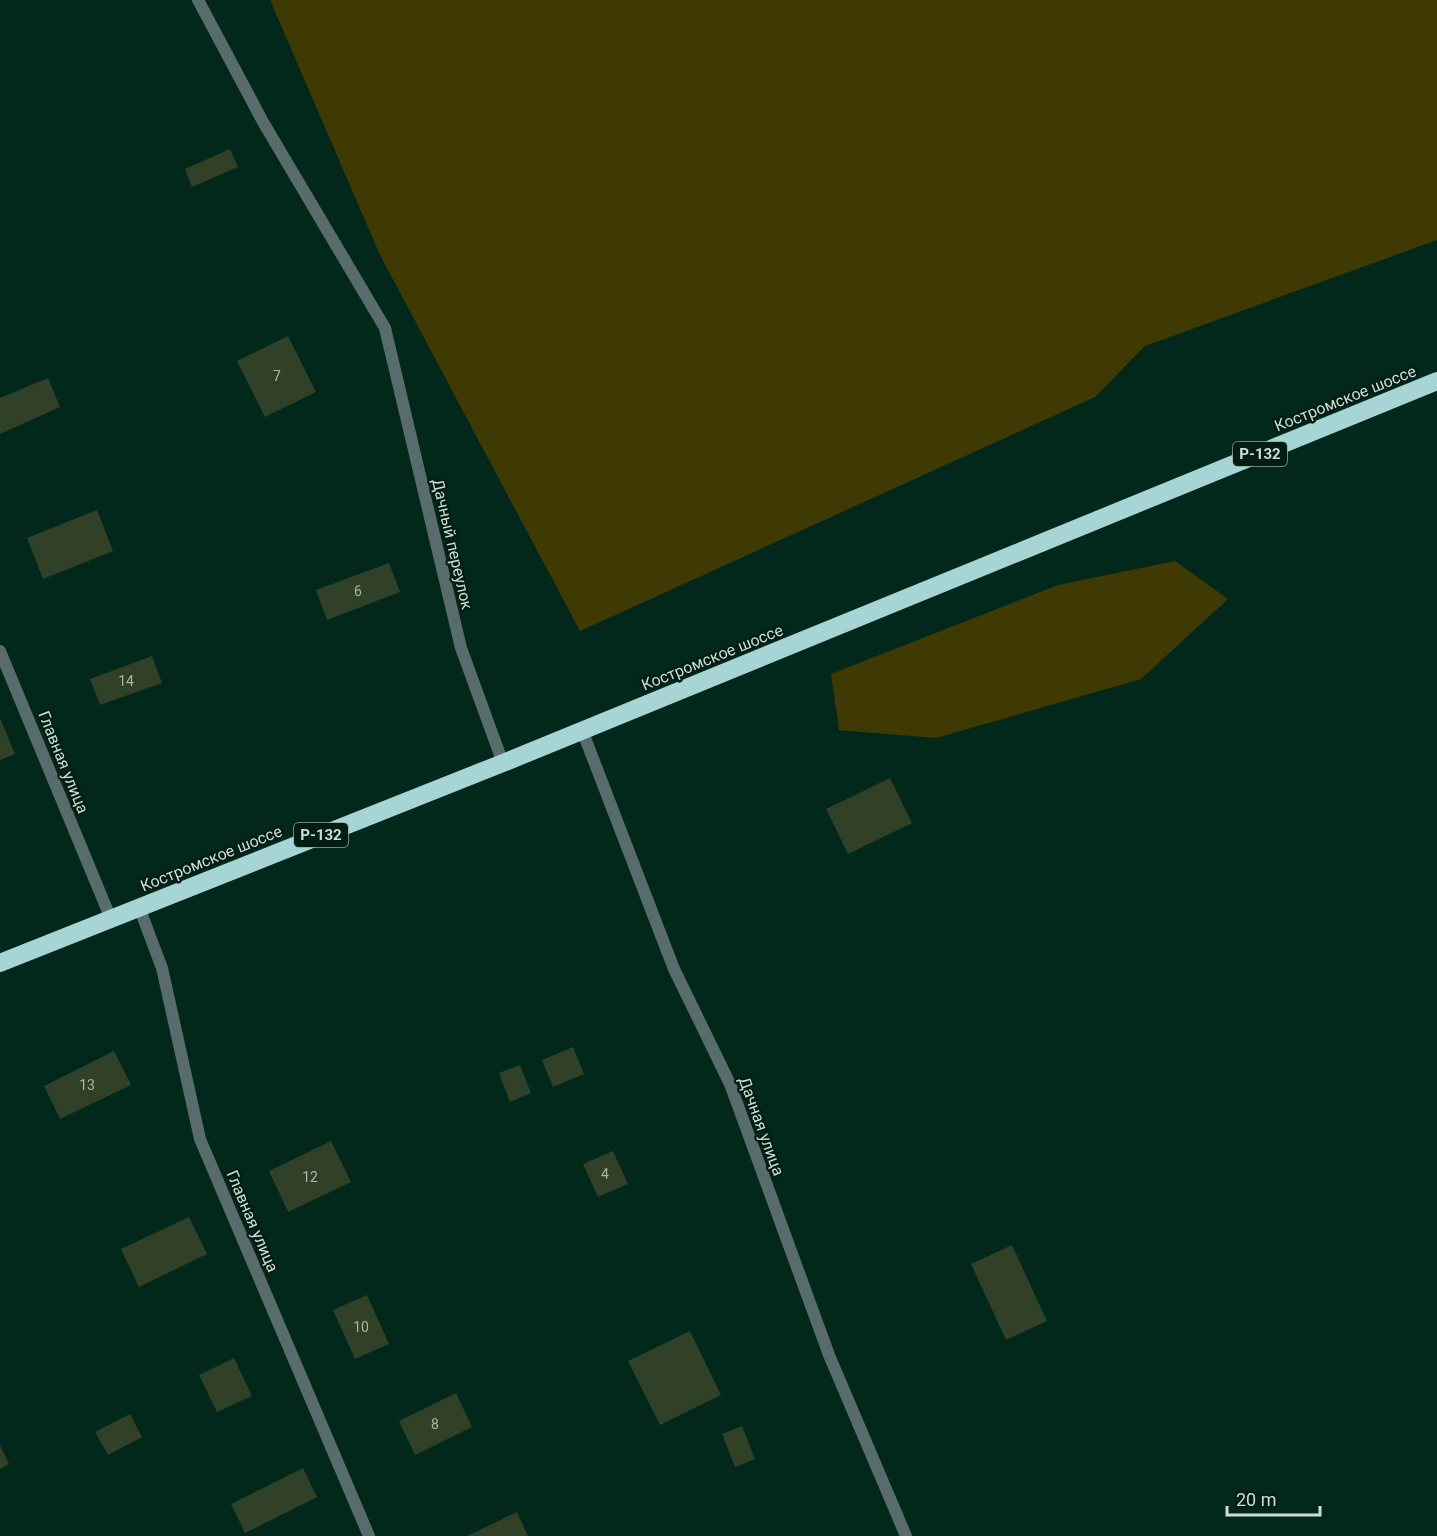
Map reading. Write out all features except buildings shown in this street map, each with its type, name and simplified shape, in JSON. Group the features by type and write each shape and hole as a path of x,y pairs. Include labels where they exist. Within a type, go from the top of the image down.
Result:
{"highway":[{"name":"Костромское шоссе","path":"0,963 503,763 1437,381"}],"street":[{"name":"Дачный переулок","path":"198,0 263,122 385,328 461,648 503,763"},
{"name":"Главная улица","path":"0,651 111,919"},
{"name":"Дачная улица","path":"582,730 674,969 730,1084 829,1355 906,1536"},
{"name":"Главная улица","path":"139,907 162,968 200,1139 369,1536"}],"shaded area":[{"path":"270,0 1437,0 1437,240 1145,346 1095,397 580,631 380,255"},
{"path":"1175,561 1228,599 1141,679 936,738 839,730 831,674 1058,585"}]}
